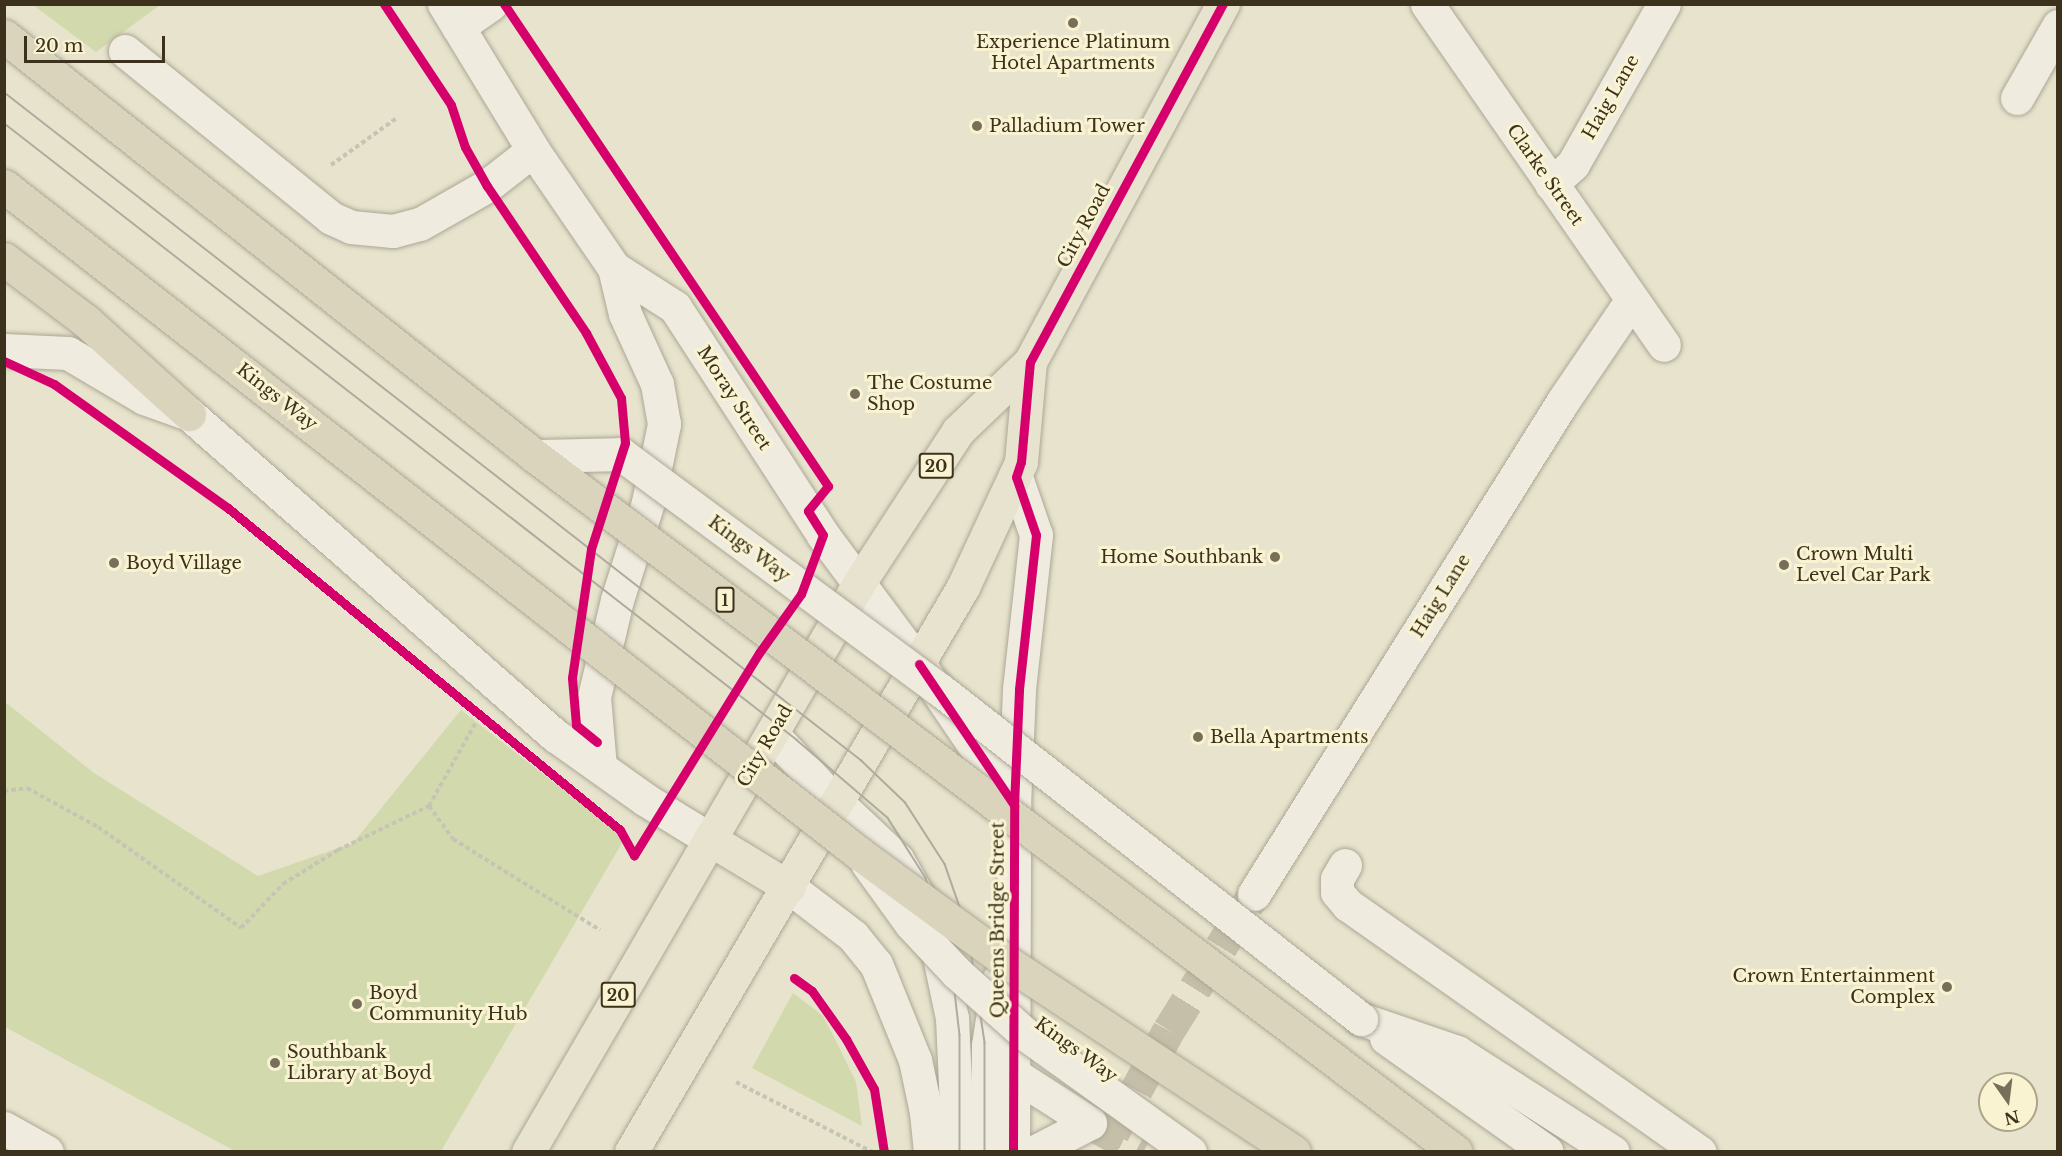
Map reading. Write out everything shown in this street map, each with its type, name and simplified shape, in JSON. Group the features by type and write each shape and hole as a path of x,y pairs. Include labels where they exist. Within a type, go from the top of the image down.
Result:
{"highway":[{"name":"1","path":"4,36 535,456 1456,1152"},
{"name":"Kings Way","path":"4,186 860,854 1008,962 1294,1152"},
{"path":"4,259 86,321 189,414"}],"main road":[{"name":"City Road","path":"528,1152 859,583 958,431 1030,362 1223,4"},
{"name":"City Road","path":"631,1152 838,804 963,587 1021,462 1030,362"},
{"path":"711,840 789,887"}],"street":[{"path":"451,16 491,4"},
{"name":"Clarke Street","path":"1427,4 1631,301 1664,345"},
{"name":"Haig Lane","path":"1551,184 1573,164 1664,4"},
{"name":"Moray Street","path":"451,16 532,150 614,268 675,307 823,535 919,664 1014,805"},
{"path":"2017,98 2058,26"},
{"path":"125,51 331,218 351,227 393,231 420,224 487,186 532,150"},
{"path":"600,766 594,697 617,600 651,491 664,424 657,384 625,314 614,268"},
{"name":"Haig Lane","path":"1254,894 1563,401 1631,301"},
{"path":"4,350 68,353 144,398 189,414 556,736 711,840"},
{"name":"Kings Way","path":"535,456 621,454 939,689 1361,1018 1547,1152"},
{"name":"Queens Bridge Street","path":"1013,1152 1014,805 1019,689 1036,535 1016,477"},
{"path":"772,734 838,804 897,859 930,924 945,980 956,1046 958,1152"},
{"name":"Kings Way","path":"860,854 911,924 957,973 1025,1034 1190,1152"},
{"path":"1345,866 1337,879 1337,891 1348,905 1700,1152"},
{"path":"789,887 853,936 876,964 898,1010 915,1059 926,1112 930,1152"},
{"name":"Queens Bridge Street","path":"987,1152 988,1046 993,1000 995,985 1013,949"},
{"path":"1361,1018 1458,1052 1613,1152"},
{"path":"1015,1075 1090,1123 1034,1152"},
{"path":"4,1128 47,1152"}],"path":[{"path":"324,169 398,117"},
{"path":"472,707 489,721"},
{"path":"4,791 27,788 98,827 241,928 283,884 338,850 429,806 481,714"},
{"path":"429,806 453,839 600,930"},
{"path":"736,1082 872,1152"}],"green space":[{"path":"33,4 160,5 96,52"},
{"path":"5,702 94,773 258,876 353,843 461,710 625,838 441,1151 235,1151 5,1027"},
{"path":"793,993 823,1016 835,1039 856,1082 862,1126 752,1068"}],"tunnel":[{"path":"1113,1133 1169,1030 1251,899"},
{"path":"1094,1125 1143,1152"}],"tram line":[{"path":"4,92 861,760 905,802 945,864 968,930 985,1043 985,1152"},
{"path":"4,123 797,740 888,818 926,878 952,966 960,1035 960,1152"}],"cycle path":[{"path":"384,4 451,105 465,147 487,186 586,333 621,398 625,443 591,549 572,678 576,725 597,742"},
{"path":"504,4 828,486 808,511 823,535 801,594 759,653 634,855"},
{"path":"1013,1152 1014,805 1019,689 1036,535 1016,477 1021,462 1030,362 1223,4"},
{"path":"4,361 54,384 228,508 620,830 634,855"},
{"path":"919,664 1014,805"},
{"path":"794,978 812,991 846,1039 874,1089 884,1152"}],"place":[{"name":"Experience Platinum Hotel Apartments","path":"1073,23"},
{"name":"Palladium Tower","path":"977,126"},
{"name":"The Costume Shop","path":"855,394"},
{"name":"Home Southbank","path":"1275,557"},
{"name":"Boyd Village","path":"114,563"},
{"name":"Crown Multi Level Car Park","path":"1784,565"},
{"name":"Bella Apartments","path":"1198,737"},
{"name":"Crown Entertainment Complex","path":"1947,987"},
{"name":"Boyd Community Hub","path":"357,1004"},
{"name":"Southbank Library at Boyd","path":"275,1063"}]}
